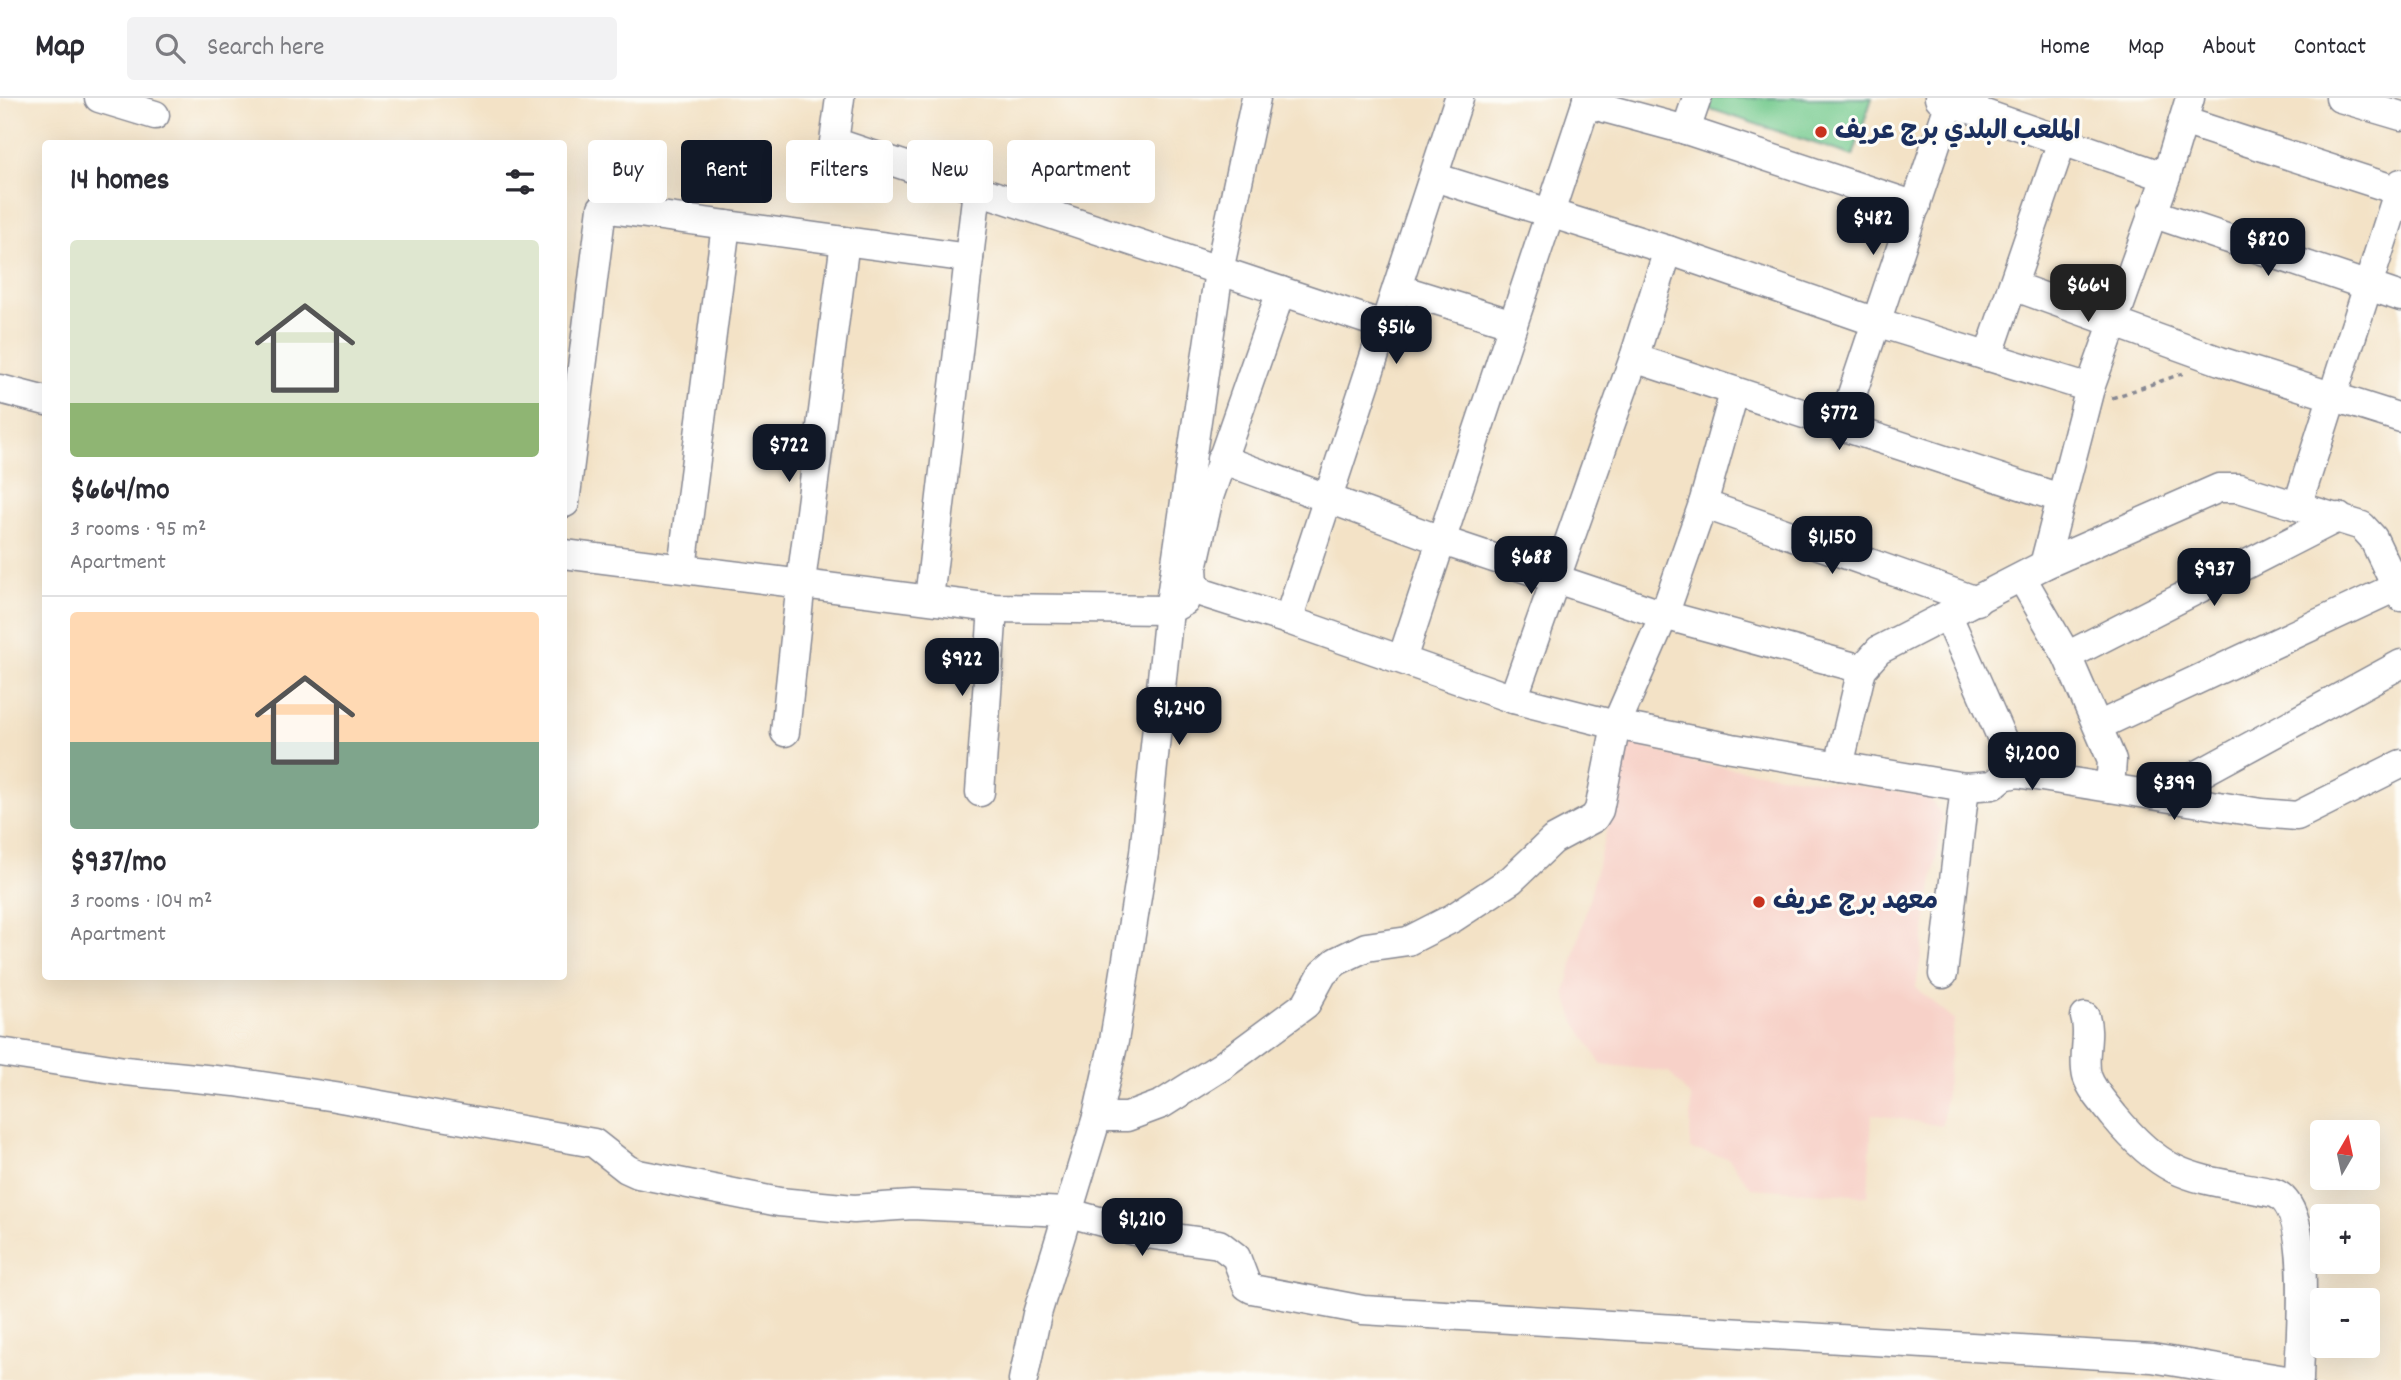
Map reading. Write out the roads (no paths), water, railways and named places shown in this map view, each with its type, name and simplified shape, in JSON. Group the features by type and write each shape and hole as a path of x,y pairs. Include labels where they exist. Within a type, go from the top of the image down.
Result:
{"street":[{"path":"99,98 155,115"},
{"path":"840,98 834,142 907,167"},
{"path":"1023,1380 1037,1314 1097,1117 1114,1041 1144,853 1169,610 1219,271 1256,98"},
{"path":"1288,620 1326,497 1459,98"},
{"path":"1686,130 1697,98"},
{"path":"2340,98 2401,116"},
{"path":"1841,427 1916,206 1945,100 2166,177"},
{"path":"1402,659 1587,101 1686,130 1916,206"},
{"path":"2110,788 2112,760 2033,572 2060,498 2087,398 2166,177 2187,109 2400,187 2298,504"},
{"path":"1987,357 2062,141"},
{"path":"1434,177 1668,250 1876,322 1987,357 2087,398"},
{"path":"993,196 1383,325"},
{"path":"929,599 975,203"},
{"path":"567,487 602,208 969,258"},
{"path":"2152,212 2401,297"},
{"path":"682,568 726,225"},
{"path":"785,732 801,582 845,242"},
{"path":"1513,699 1558,579 1668,250"},
{"path":"2013,286 2220,361 2334,394 2401,418"},
{"path":"1397,288 1513,324"},
{"path":"1281,291 1221,459 1195,551 1194,579 1200,591 1513,699 1616,725 1965,787 1993,785 2004,776 2017,774 2261,813 2297,816 2401,764"},
{"path":"1634,358 2060,498"},
{"path":"0,388 42,400"},
{"path":"1097,1117 1127,1117 1162,1104 1222,1066 1306,1004 1323,973 1337,961 1366,947 1393,946 1423,936 1511,880 1553,840 1594,818 1599,810 1616,725 1664,615 1703,504 1734,393"},
{"path":"1221,459 1443,541 1664,615 1862,669"},
{"path":"1839,766 1862,669 1871,656 1888,644 2033,572 2219,488 2239,488 2298,504 2366,528 2398,592 2098,726"},
{"path":"1703,504 1977,601"},
{"path":"2067,656 2339,517"},
{"path":"567,554 993,608 1169,610 1200,591"},
{"path":"980,792 993,608"},
{"path":"1948,616 2017,774"},
{"path":"2161,795 2401,664"},
{"path":"1943,974 1965,787"},
{"path":"2085,1017 2085,1065 2089,1081 2132,1139 2159,1160 2188,1177 2274,1193 2287,1199 2300,1236 2299,1380"},
{"path":"0,1052 125,1072 223,1081 335,1097 594,1143 627,1169 638,1174 779,1202 854,1209 912,1205 1066,1212 1146,1234 1219,1244 1236,1257 1247,1286 1252,1289 1363,1310 2139,1357 2286,1380"}],"place":[{"name":"الملعب البلدي برج عريف","path":"1821,132"},
{"name":"معهد برج عريف","path":"1759,902"}]}
